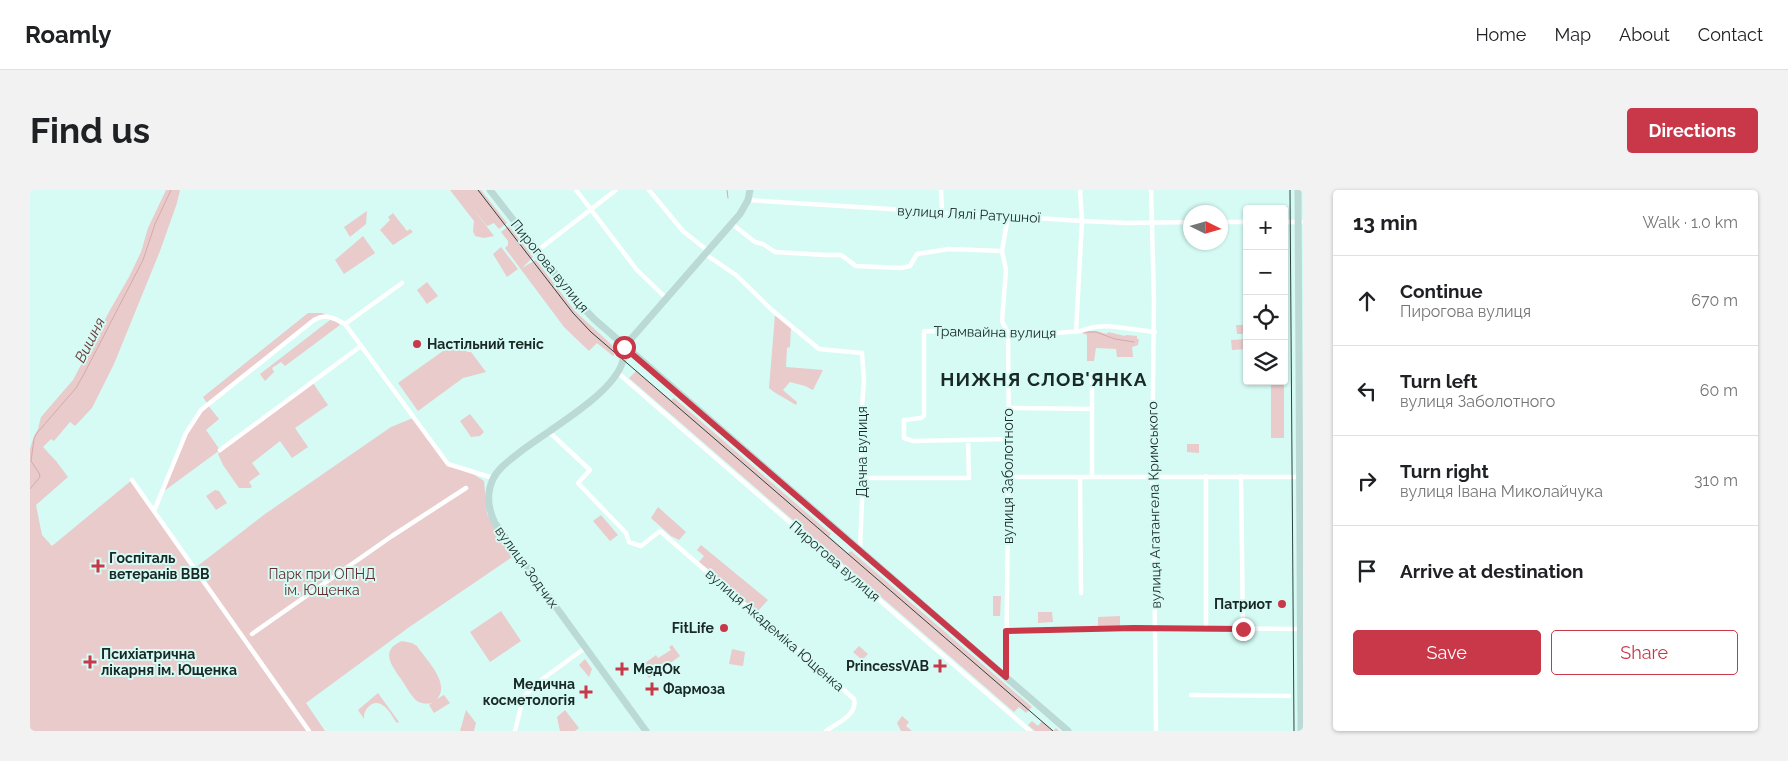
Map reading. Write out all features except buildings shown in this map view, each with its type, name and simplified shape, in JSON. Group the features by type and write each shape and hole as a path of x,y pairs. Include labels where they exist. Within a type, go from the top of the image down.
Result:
{"main road":[{"name":"Пирогова вулиця","path":"490,190 584,310 624,347 1068,731"},
{"path":"493,478 507,462 587,404 618,372 623,360 624,347 732,224 746,206 750,190"},
{"path":"1298,190 1301,276 1301,731"},
{"name":"вулиця Зодчих","path":"493,478 489,504 490,513 495,523 646,731"}],"street":[{"path":"576,190 637,270 667,299"},
{"path":"537,251 616,190"},
{"path":"649,190 683,231 706,252"},
{"path":"941,190 942,212"},
{"path":"1076,332 1082,221 1080,190"},
{"name":"вулиця Агатангела Кримського","path":"1151,190 1154,332 1152,476 1156,629 1156,731"},
{"name":"вулиця Лялі Ратушної","path":"748,200 1082,221 1183,222"},
{"name":"вулиця Заболотного","path":"1006,677 1009,408 1008,333 1002,321 1006,270 1002,251 1008,216"},
{"path":"1228,222 1243,222"},
{"path":"732,224 755,242 763,244 775,252 841,255 856,266 900,268 910,266 917,254 949,249 1002,251"},
{"name":"Дачна вулиця","path":"706,252 736,275 772,310 819,349 862,353 864,380 860,434 863,478 860,551"},
{"path":"345,324 402,283"},
{"path":"154,511 186,433 195,417 207,403 314,320 330,316 345,324 448,464 493,478"},
{"name":"Трамвайна вулиця","path":"968,440 913,441 904,438 904,420 924,416 924,331 1045,334 1076,332 1094,327 1108,326 1154,332"},
{"path":"220,450 361,346"},
{"name":"Пирогова вулиця","path":"618,372 1030,731"},
{"path":"1092,374 1092,477"},
{"path":"1009,408 1092,409"},
{"name":"вулиця Академіка Ющенка","path":"548,431 590,470 578,483 626,533 630,542 641,546 660,532 796,647 854,699 854,707 850,714 826,731"},
{"path":"863,478 969,478 968,440 1009,439"},
{"path":"1009,478 1152,476 1301,477"},
{"path":"1206,476 1206,629"},
{"path":"1241,476 1243,629"},
{"path":"1080,477 1081,593"},
{"path":"132,480 309,731"},
{"path":"252,634 392,536 466,488"},
{"path":"1006,631 1302,629"},
{"path":"515,731 523,698 537,683 585,648"},
{"path":"1191,695 1289,696"}],"green space":[{"name":"Парк при ОПНД ім. Ющенка","path":"166,190 180,190 177,203 160,251 114,364 92,408 75,426 70,422 54,441 51,439 43,447 68,477 36,505 42,535 52,546 132,480 195,568 265,514 391,427 413,418 448,464 473,474 484,481 487,514 515,555 408,628 306,703 325,731 30,731 30,449 41,417 73,380 129,277 141,252 148,228"},
{"path":"450,190 481,190 507,223 499,229 494,223 487,226 471,206 494,236 484,238 475,236 473,231 474,221"},
{"path":"367,211 366,224 350,237 344,227"},
{"path":"393,213 407,231 410,229 413,232 393,245 380,230 390,220 388,217"},
{"path":"509,226 533,257 522,268 536,260 575,311 613,346 616,352 613,356 597,343 589,351 564,327 505,248 508,245 508,241 501,232"},
{"path":"363,236 375,253 344,274 335,260"},
{"path":"501,247 518,269 507,277 493,254"},
{"path":"427,282 438,296 427,304 417,290"},
{"path":"308,313 322,313 330,316 316,318 207,404 219,419 206,430 220,450 160,494 186,433 207,403 203,397"},
{"path":"775,315 791,327 786,367 823,370 813,390 790,382 783,390 797,402 796,405 769,388"},
{"path":"330,320 336,321 340,325 285,366 281,362 272,368 274,372 265,381 260,374"},
{"path":"1236,325 1243,325 1243,334 1237,334"},
{"path":"1080,332 1137,336 1137,339 1139,339 1138,345 1132,347 1133,357 1117,357 1116,349 1096,348 1094,361 1087,361 1087,335"},
{"path":"1243,339 1243,349 1232,350 1231,340"},
{"path":"457,341 467,352 471,352 486,372 463,378 418,411 398,383"},
{"path":"636,371 671,400 674,398 831,534 829,536 848,553 851,551 1032,707 1026,713 1019,707 1014,712 629,378"},
{"path":"313,383 328,405 295,428 308,447 292,458 280,441 252,463 260,474 249,482 252,487 239,488 223,465 218,454"},
{"path":"1271,385 1284,385 1284,438 1271,438"},
{"path":"470,414 484,432 480,436 471,437 460,421"},
{"path":"1187,444 1199,444 1199,453 1187,452"},
{"path":"215,490 219,491 227,503 216,510 206,496"},
{"path":"658,507 686,532 679,540 671,536 651,518"},
{"path":"601,515 618,535 610,541 593,521"},
{"path":"701,545 768,600 757,612 713,573 714,571 711,568 709,570 699,562 704,556 697,550"},
{"path":"993,596 1001,596 1000,616 993,616"},
{"path":"501,611 521,641 490,662 470,632"},
{"path":"1038,612 1052,612 1053,622 1038,623"},
{"path":"1120,616 1120,626 1098,627 1098,617"},
{"path":"402,641 417,646 439,679 441,693 437,699 444,695 450,703 434,713 429,705 432,703 421,703 413,697 392,665 389,654 395,645"},
{"path":"672,645 680,656 649,678 641,666 656,655 658,658 671,650 669,647"},
{"path":"859,646 868,654 862,660 853,652"},
{"path":"732,649 745,652 743,666 729,664"},
{"path":"585,659 592,669 589,677 579,665"},
{"path":"378,693 399,722 397,723 385,707 377,703 370,705 365,711 364,719 358,710"},
{"path":"466,710 476,723 474,731 460,731"},
{"path":"565,710 579,728 575,731 560,731 557,717"},
{"path":"902,716 909,722 906,726 912,731 901,731 897,723"},
{"path":"1032,721 1038,726 1042,721 1053,731 1035,731 1028,725"}],"waterway":[{"name":"Вишня","path":"30,489 40,477 31,461 34,439 76,388 84,374 143,260 155,224 171,190"},
{"path":"727,190 728,198"},
{"path":"1083,332 1096,332 1115,339 1134,342"}],"tram line":[{"path":"478,190 573,313 591,332 1053,731"},
{"path":"1290,190 1294,731"}],"place":[{"name":"Настільний теніс","path":"417,344"},
{"name":"Госпіталь ветеранів ВВВ","path":"98,566"},
{"name":"Патриот","path":"1282,604"},
{"name":"FitLife","path":"724,628"},
{"name":"Психіатрична лікарня ім. Ющенка","path":"90,662"},
{"name":"PrincessVAB","path":"940,666"},
{"name":"МедОк","path":"622,669"},
{"name":"Фармоза","path":"652,689"},
{"name":"Медична косметологія","path":"586,692"}],"district":[{"name":"НИЖНЯ СЛОВ'ЯНКА","path":"1044,379"}],"route":[{"path":"624,347 1006,677 1006,631 1134,628 1243,629"}]}
